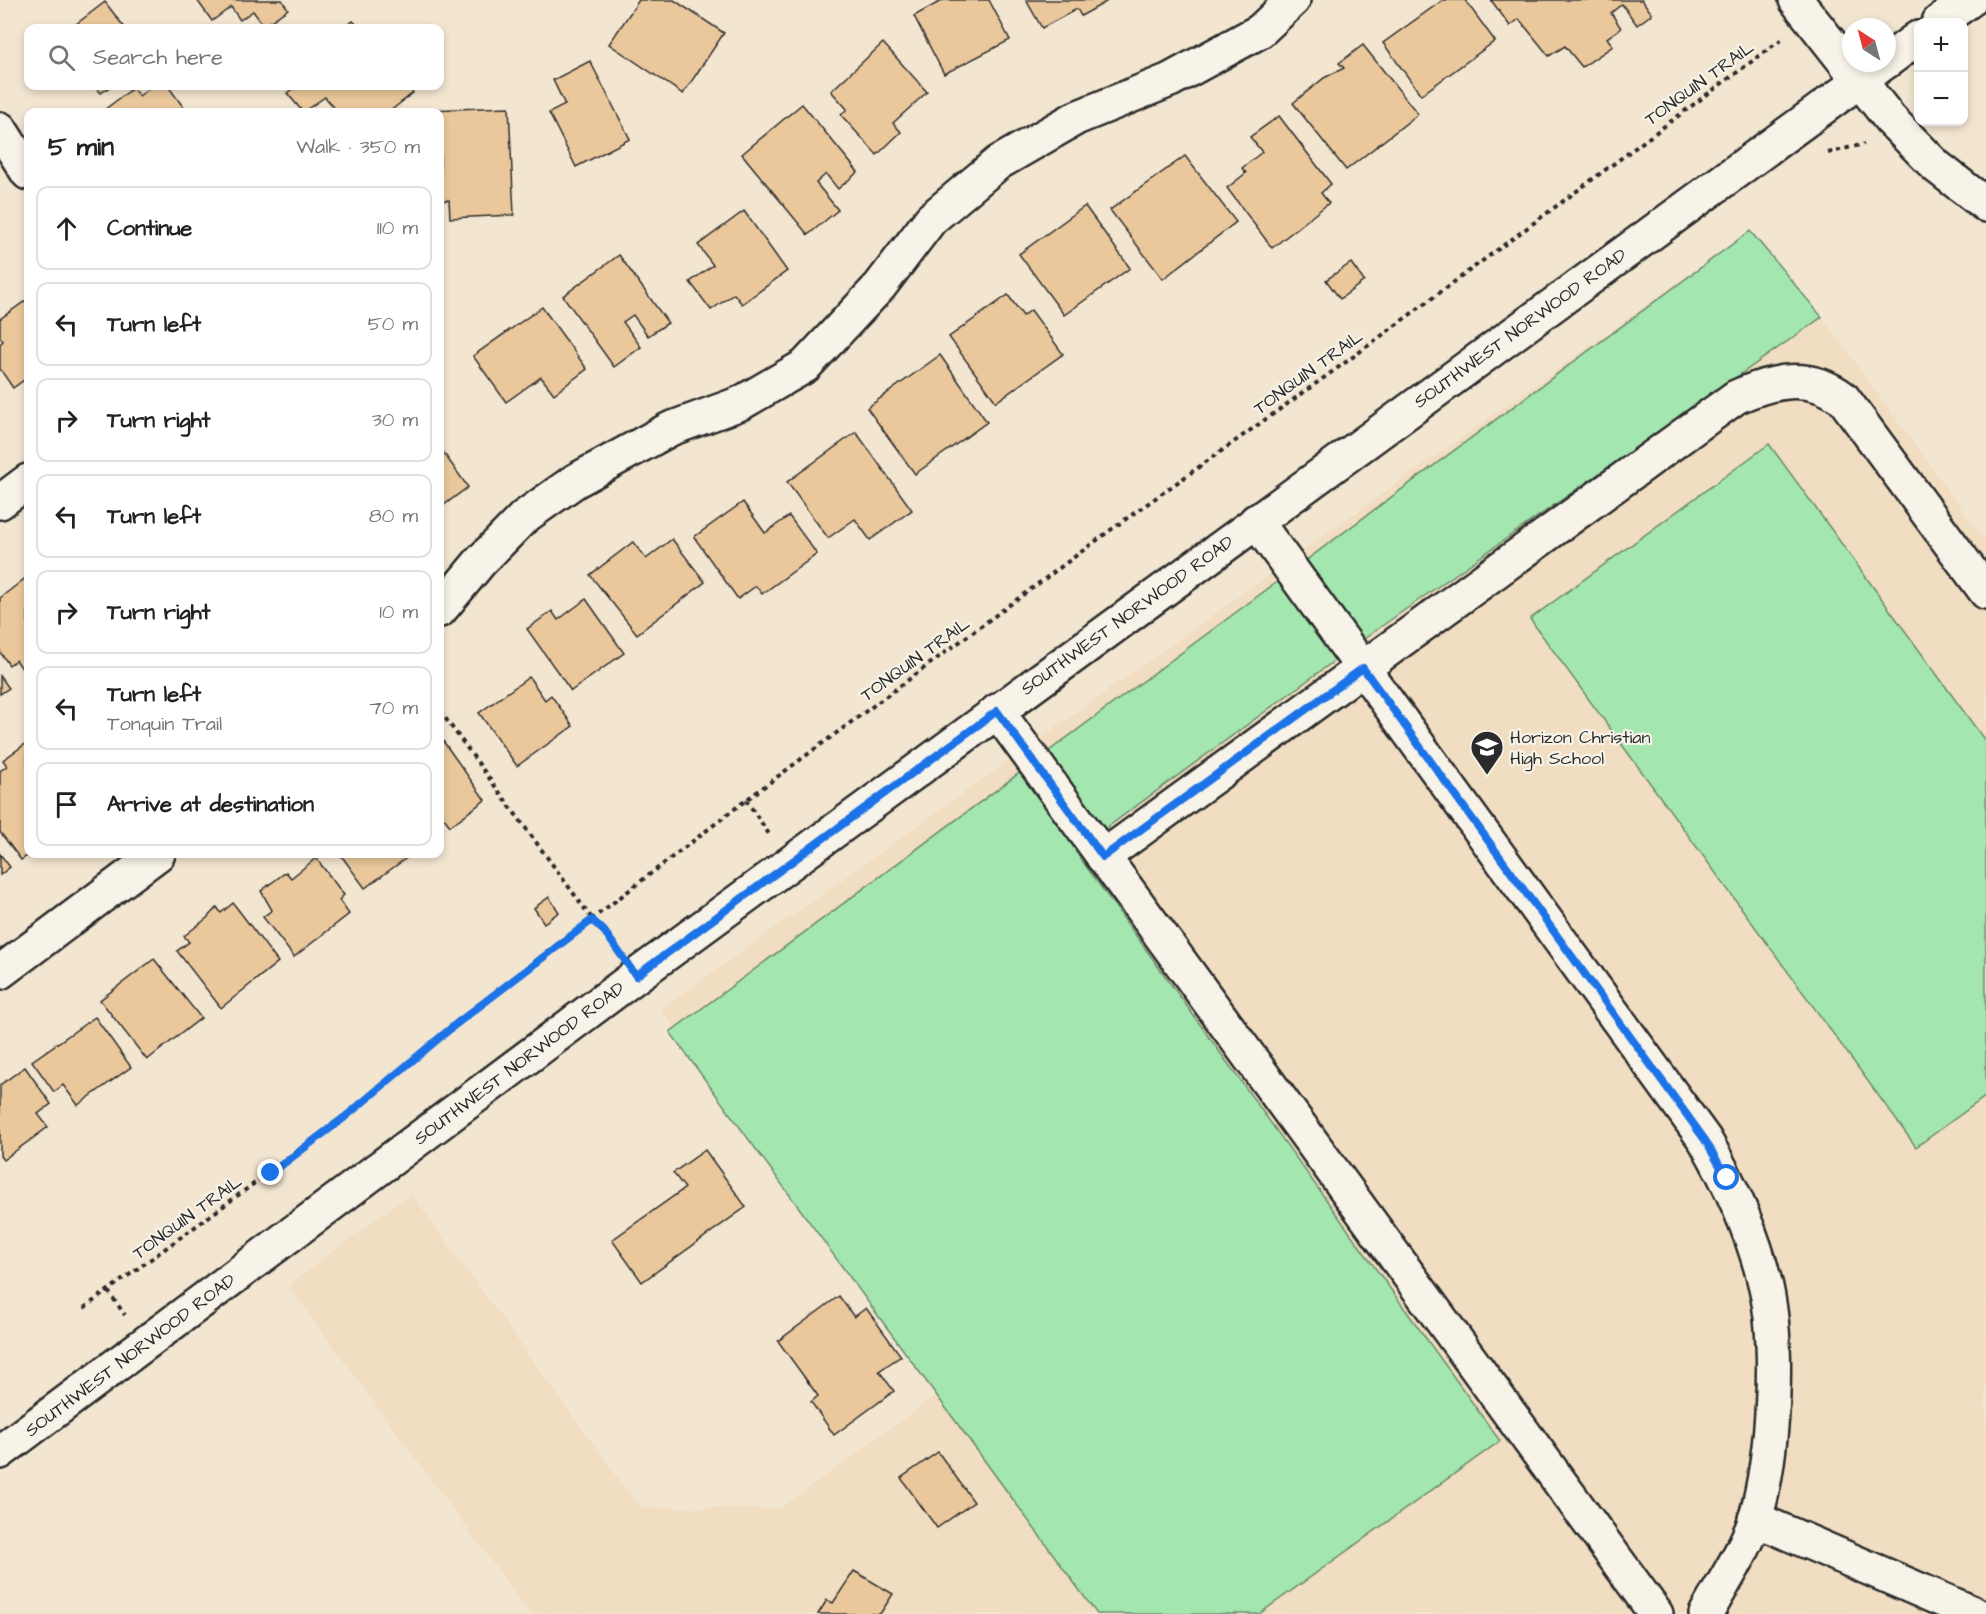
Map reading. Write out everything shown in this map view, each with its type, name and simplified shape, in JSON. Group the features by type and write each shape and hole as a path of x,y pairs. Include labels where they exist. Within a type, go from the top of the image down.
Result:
{"street":[{"path":"444,605 480,562 524,517 574,481 670,429 741,403 805,366 880,286 931,219 998,163 1076,118 1170,80 1260,31 1293,0"},
{"path":"1796,0 1842,39"},
{"path":"1945,18 1970,0"},
{"name":"SOUTHWEST NORWOOD ROAD","path":"1896,54 1914,41"},
{"name":"SOUTHWEST NORWOOD ROAD","path":"0,1452 636,976 1871,72"},
{"path":"1877,72 1894,123 1936,166 1986,205"},
{"path":"0,129 24,167"},
{"path":"1103,857 1736,397 1759,387 1784,380 1809,382 1831,389 1843,398 1986,592"},
{"path":"0,502 24,484"},
{"path":"1256,521 1705,1140 1727,1178 1766,1287 1773,1355 1771,1421 1767,1467 1755,1519 1706,1614"},
{"path":"997,711 1656,1614"},
{"path":"0,972 153,858"},
{"path":"1755,1519 1975,1614"}],"path":[{"name":"TONQUIN TRAIL","path":"84,1308 345,1117 456,1024 788,769 1112,530 1364,349 1773,45"},
{"path":"1822,155 1840,148 1859,147 1894,123"},
{"path":"444,716 592,920 604,931 636,976"}],"shaded area":[{"name":"Horizon Christian High School","path":"1750,231 1822,317 1986,542 1986,1614 530,1614 288,1285 411,1193 639,1507 780,1509 941,1391 661,1009"}],"green space":[{"path":"1750,231 1822,317 1379,628 1075,851 1500,1441 1259,1614 1097,1614 670,1032"},
{"path":"1769,444 1986,742 1986,1096 1916,1147 1530,619"}],"building":[{"path":"197,0 282,0 288,9 267,24 263,24 253,11 240,20 231,7 212,21"},
{"path":"639,0 674,0 724,33 683,94 609,44"},
{"path":"943,0 989,0 1010,40 944,74 914,16"},
{"path":"1026,0 1106,0 1106,2 1081,16 1077,9 1042,28"},
{"path":"1443,0 1465,0 1495,41 1421,95 1383,43"},
{"path":"1491,0 1642,0 1652,14 1637,25 1622,4 1611,13 1621,28 1607,38 1613,46 1582,67 1565,46 1549,56 1519,19 1510,26"},
{"path":"105,2 122,24 76,24"},
{"path":"883,43 927,92 893,123 901,132 877,155 841,115 847,109 831,91"},
{"path":"1363,45 1418,114 1346,170 1293,103 1324,78 1344,68 1339,63"},
{"path":"590,61 630,139 576,167 549,113 565,105 553,80"},
{"path":"130,90 134,90 139,96 147,90 171,90 184,108 107,108"},
{"path":"291,90 410,90 413,93 394,108 335,108 325,97 309,108 300,108 287,93"},
{"path":"802,104 858,172 838,189 826,174 816,183 838,210 808,235 742,154"},
{"path":"509,107 514,215 450,218 449,200 444,201 444,109"},
{"path":"1279,116 1331,184 1321,193 1329,203 1272,248 1227,188 1246,173 1242,168 1262,152 1250,137"},
{"path":"1185,156 1236,222 1163,279 1110,210"},
{"path":"1085,206 1130,268 1064,315 1019,254"},
{"path":"744,211 787,271 742,304 734,294 711,310 690,282 713,265 698,245"},
{"path":"619,255 668,323 648,336 633,315 623,322 641,347 614,367 563,296"},
{"path":"1351,263 1364,281 1340,299 1326,280"},
{"path":"1008,295 1023,316 1031,310 1063,354 996,402 949,337"},
{"path":"24,302 24,380 13,388 0,369 0,344 3,341 0,337 0,319"},
{"path":"542,307 587,369 554,394 541,377 506,402 473,356"},
{"path":"940,355 987,422 915,474 867,408"},
{"path":"856,432 912,510 870,540 855,519 828,538 787,482"},
{"path":"444,454 468,487 444,505"},
{"path":"743,502 765,533 789,516 817,554 762,594 756,586 738,599 694,537"},
{"path":"672,539 705,582 637,634 590,575 633,542 646,559"},
{"path":"24,579 24,671 16,660 9,665 0,652 0,598"},
{"path":"586,599 624,653 571,691 527,629 552,611 558,620"},
{"path":"0,676 9,688 0,694"},
{"path":"529,677 545,700 551,695 573,726 517,766 479,713"},
{"path":"444,742 485,800 450,826 444,818"},
{"path":"24,745 24,858 21,860 0,832 0,771 7,766 3,760"},
{"path":"0,854 10,867 0,875"},
{"path":"316,858 344,895 339,900 349,914 294,957 263,917 272,910 261,891 286,872 291,878"},
{"path":"343,858 406,858 365,888"},
{"path":"549,897 559,912 544,923 534,908"},
{"path":"233,903 278,962 221,1008 177,951 189,942 184,936 217,907 221,913"},
{"path":"154,959 201,1018 147,1060 100,1000"},
{"path":"95,1017 131,1067 78,1105 63,1085 54,1092 32,1061"},
{"path":"25,1067 51,1104 38,1114 48,1127 3,1160 0,1156 0,1085"},
{"path":"705,1150 746,1207 642,1282 612,1240 685,1188 673,1173"},
{"path":"839,1296 854,1317 866,1308 901,1356 879,1371 894,1391 834,1435 811,1402 818,1396 778,1341"},
{"path":"938,1452 974,1502 937,1528 901,1478"},
{"path":"854,1571 893,1594 880,1614 818,1614 827,1600 833,1603"}],"place":[{"name":"Horizon Christian High School","path":"1487,776"}],"route":[{"path":"271,1173 345,1117 456,1024 592,920 604,931 636,976 997,711 1103,857 1363,668 1705,1140 1727,1178"}]}
